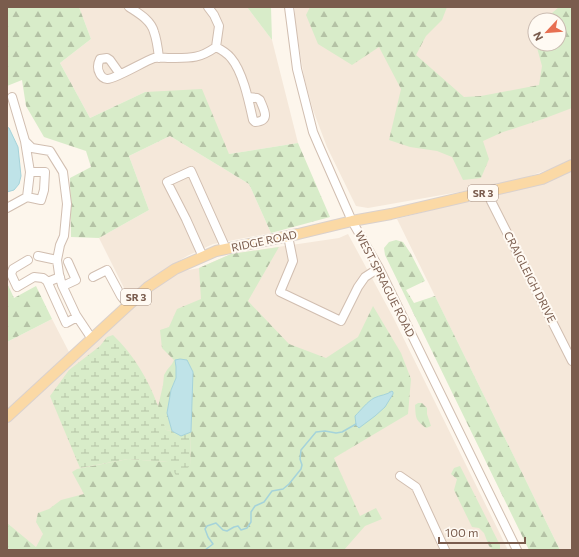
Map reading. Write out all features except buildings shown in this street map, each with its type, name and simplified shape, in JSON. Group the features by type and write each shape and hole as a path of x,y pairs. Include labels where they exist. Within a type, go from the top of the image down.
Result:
{"main road":[{"name":"RIDGE ROAD","path":"7,417 148,287 175,269 203,256 216,251 352,221 391,214 542,179 572,165"}],"street":[{"path":"129,7 152,26 155,32 159,58"},
{"path":"120,74 156,58 199,57 216,47 219,26 208,7"},
{"name":"WEST SPRAGUE ROAD","path":"289,7 297,69 318,146 352,221 379,268 517,550"},
{"path":"216,47 224,51 232,59 241,76 248,97"},
{"path":"12,97 25,142 30,172 27,197"},
{"path":"25,142 32,148 50,151 63,172 67,204 64,236 60,245 57,260 63,286 77,317 92,339"},
{"path":"203,256 167,182 191,171 226,249"},
{"path":"7,208 27,197 40,200 44,190 44,172 30,172"},
{"name":"CRAIGLEIGH DRIVE","path":"488,192 491,201 572,361"},
{"path":"288,236 293,261 280,292 341,321 358,287 365,277 379,268"},
{"path":"38,256 57,260"},
{"path":"28,260 13,269 10,274 17,287 34,277 43,278 47,281 66,323 77,317"},
{"path":"63,286 76,280 68,262"},
{"path":"93,277 107,270 121,296 128,305"},
{"path":"47,281 60,277"},
{"path":"400,476 416,487 445,550"}],"shaded area":[{"path":"79,7 247,7 272,40 298,143 229,154 145,92 90,118 60,63 91,39"},
{"path":"295,7 572,7 572,159 550,169 510,183 368,208 356,206 327,147 313,110 304,77 295,21"},
{"path":"170,136 249,184 271,233 213,244 187,256 169,267 128,296 99,238 149,210 129,156"},
{"path":"572,169 572,550 560,550 397,219 448,206"},
{"path":"348,234 393,317 508,550 7,550 7,423 148,291 166,278 183,271 199,268 231,254 339,238"},
{"path":"52,319 69,352 7,409 7,342"}],"green space":[{"path":"7,7 79,7 91,39 60,63 90,118 145,92 202,89 229,154 298,143 330,217 271,233 249,184 170,136 129,156 149,210 99,238 71,237 70,178 91,167 86,151 44,137 26,106 22,80 7,86"},
{"path":"247,7 271,7 272,40"},
{"path":"310,7 447,7 442,20 426,36 416,55 464,97 481,96 539,85 542,66 538,52 567,52 567,12 553,12 559,7 572,7 572,108 503,132 483,141 489,159 481,178 463,180 452,157 437,151 410,147 389,140 401,89 379,47 352,65 318,44 306,15"},
{"path":"396,240 403,242 425,281 406,290 414,303 435,296 560,550 529,550 385,255 384,248 389,242"},
{"path":"279,247 248,301 289,344 326,358 358,337 373,306 401,353 411,379 408,414 334,458 360,516 376,508 382,519 365,526 344,550 7,550 7,523 36,547 43,534 36,522 38,513 49,509 61,500 84,494 72,472 77,469 128,459 168,462 190,466 193,372 175,360 176,378 171,390 167,413 172,431 166,430 158,407 164,375 174,360 162,348 160,330 169,327 177,309 201,299 199,268 231,254"},
{"path":"7,283 14,298 36,286 52,319 7,342"},
{"path":"113,335 140,368 154,396 166,430 172,431 181,436 191,432 190,466 177,477 168,462 128,459 80,468 50,396 69,370 100,346 107,337"},
{"path":"422,403 427,408 427,414 431,426 426,428 417,418 415,405"},
{"path":"460,466 500,545 500,550 493,550 489,546 484,533 479,528 472,527 454,490 457,479 451,474 454,468"}],"water":[{"path":"7,127 9,128 18,147 21,176 19,184 14,190 7,192"},
{"path":"175,360 187,360 193,372 191,432 181,436 172,431 167,413 171,390 176,378"},
{"path":"392,391 393,394 385,407 359,428 356,425 355,416 371,400"}],"waterway":[{"path":"205,550 213,544 205,529 207,526 216,523 223,530 227,531 238,526 241,530 247,528 251,522 251,512 255,506 264,502 272,491 283,489 289,484 301,469 301,450 316,432 342,432 356,424"}]}
